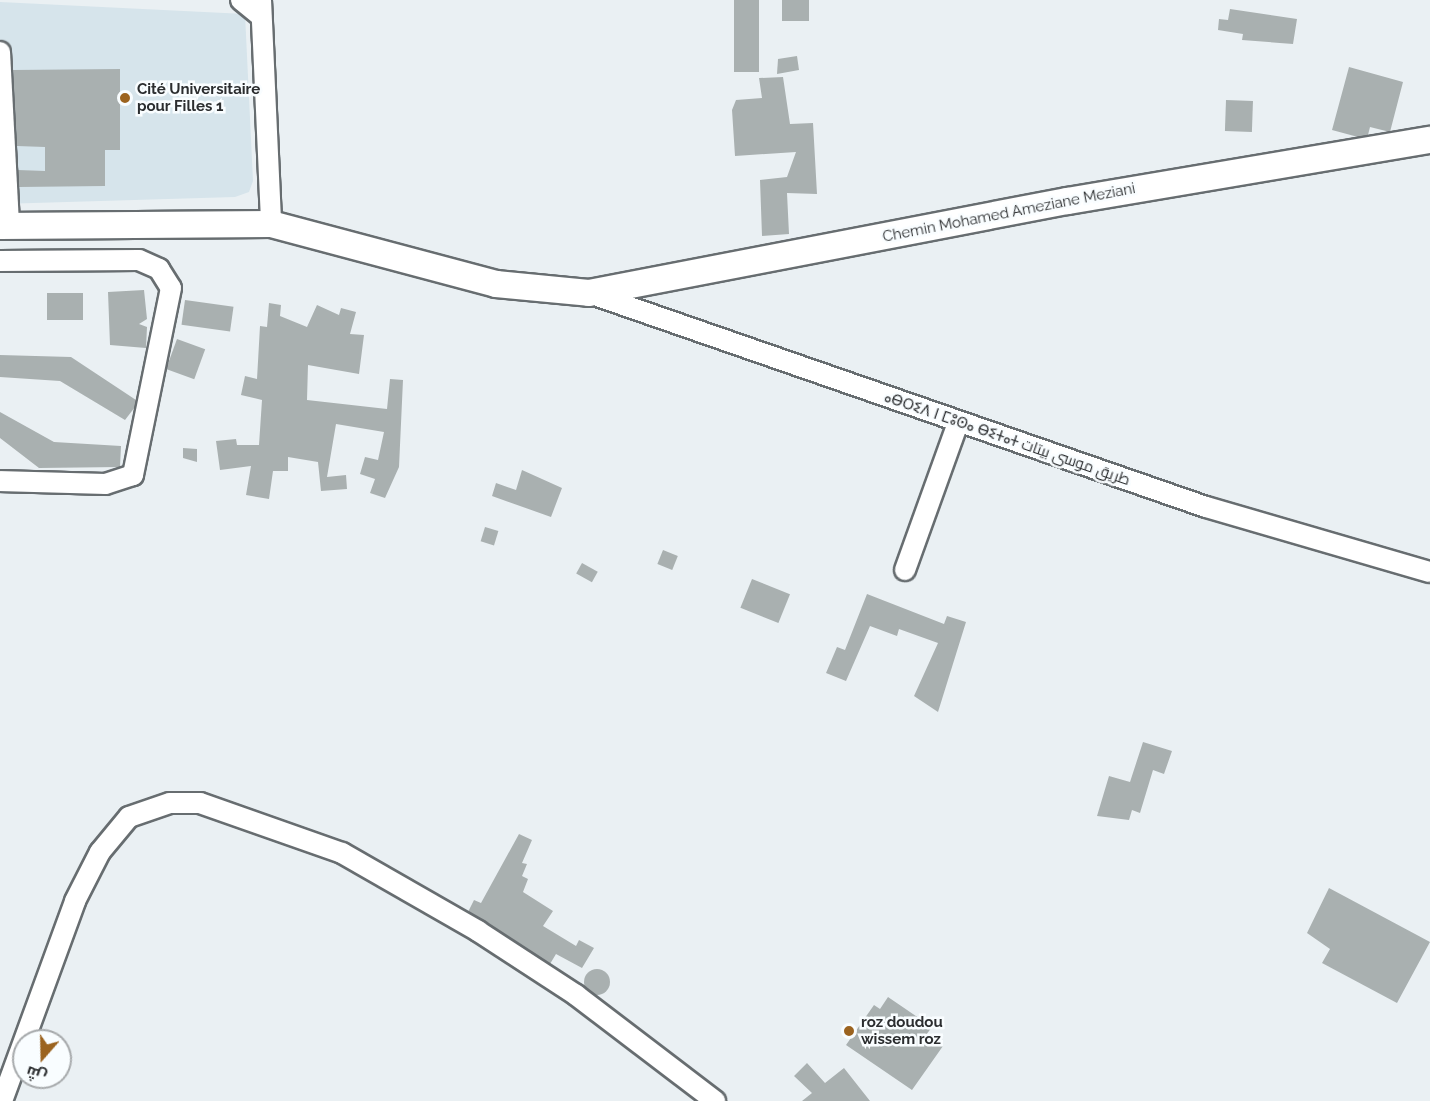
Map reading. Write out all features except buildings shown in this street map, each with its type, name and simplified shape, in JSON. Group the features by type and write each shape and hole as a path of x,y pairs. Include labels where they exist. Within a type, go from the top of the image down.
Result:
{"main road":[{"name":"Chemin Mohamed Ameziane Meziani","path":"4,226 271,224 496,284 589,294 1068,201 1430,140"}],"street":[{"path":"241,0 261,8 271,224"},
{"path":"0,52 4,226"},
{"path":"0,261 139,260 159,269 171,288 133,475 105,484 0,481"},
{"name":"ⴰⴱⵔⵉⴷ ⵏ ⵎⵓⵙⴰ ⴱⵉⵜⴰⵜ طريق موسى بيتات","path":"589,294 1206,507 1430,572"},
{"path":"905,570 958,423"},
{"path":"2,1101 75,901 100,852 129,817 170,803 200,803 342,853 478,931 576,995 715,1101"}],"shaded area":[{"name":"Cité Universitaire pour Filles 1","path":"0,2 245,14 253,181 249,192 235,197 0,204"}],"place":[{"name":"Cité Universitaire pour Filles 1","path":"125,98"},
{"name":"roz doudou wissem roz","path":"849,1031"}]}
